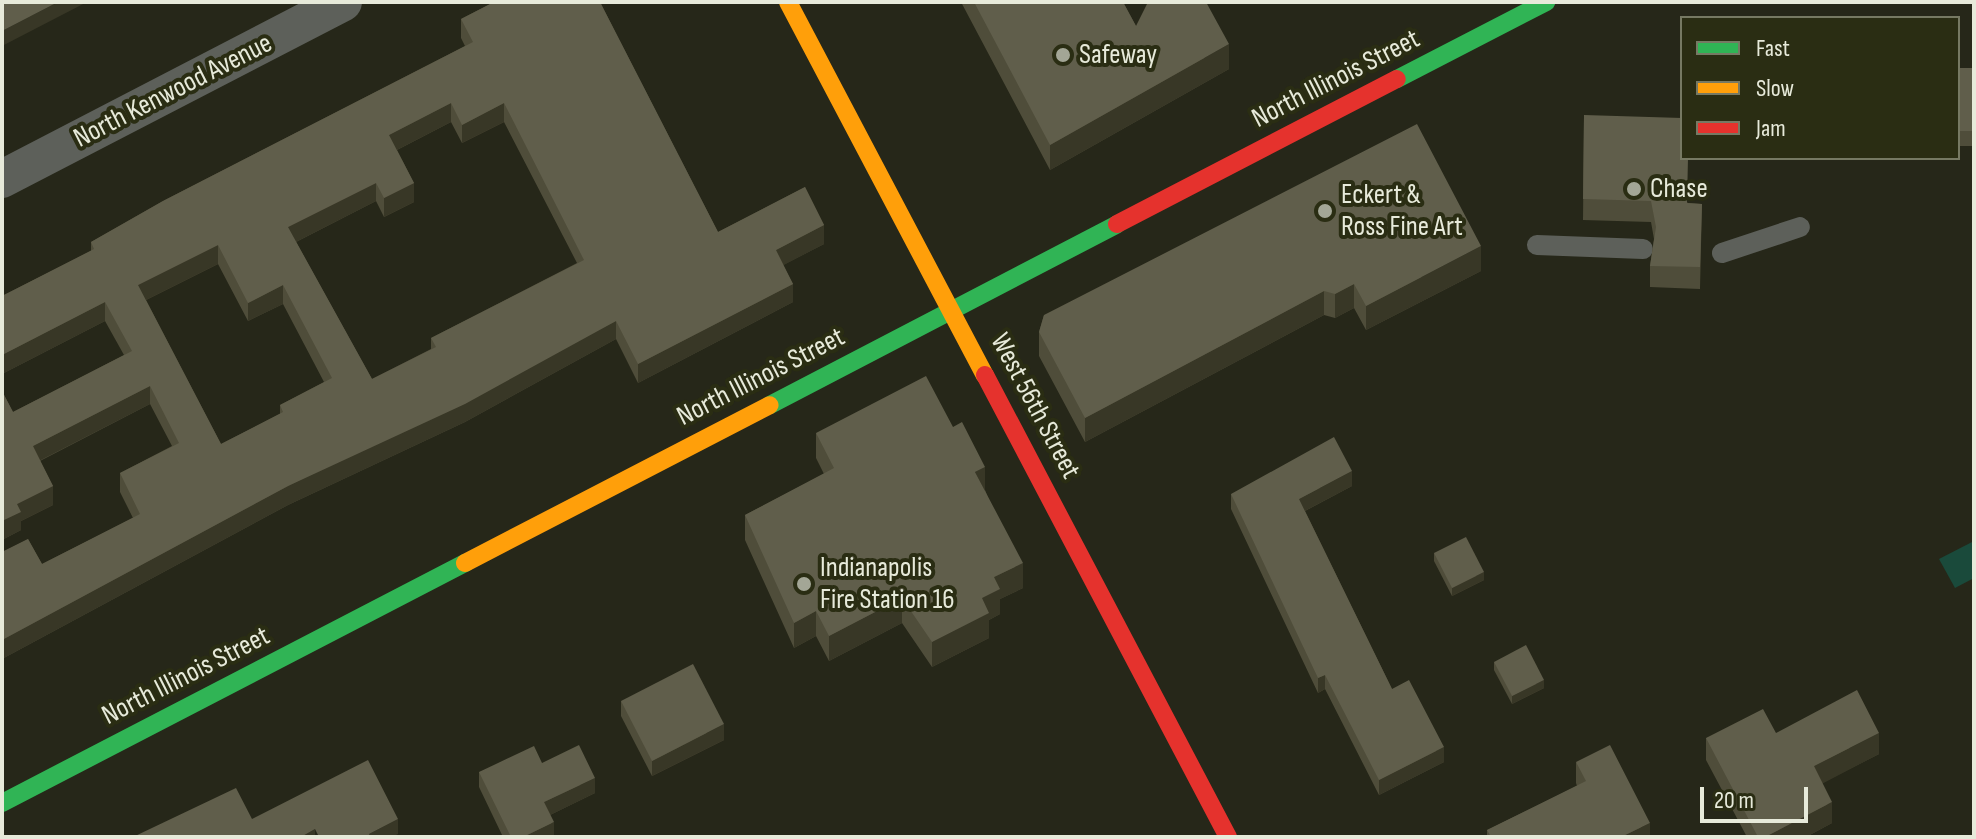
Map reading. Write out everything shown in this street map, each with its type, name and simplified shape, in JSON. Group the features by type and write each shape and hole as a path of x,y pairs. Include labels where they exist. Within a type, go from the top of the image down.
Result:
{"street":[{"name":"North Kenwood Avenue","path":"2,179 343,2"},
{"name":"West 56th Street","path":"788,2 1228,837"},
{"name":"North Illinois Street","path":"2,803 1546,2"}],"lane":[{"path":"1722,253 1800,227"},
{"path":"1537,245 1643,249"}],"shaded area":[{"path":"1974,541 1974,578 1955,588 1939,559"}],"building":[{"path":"2,2 58,2 2,31"},
{"path":"494,2 600,2 718,232 805,187 824,225 776,250 793,284 638,364 616,321 465,404 288,486 2,640 2,552 28,539 42,564 140,514 120,473 179,443 150,386 33,446 53,486 17,504 21,512 2,521 2,391 13,412 132,351 105,302 2,355 2,296 94,249 91,242 163,201 473,42 461,19","holes":["451,103 462,125 504,103 584,260 431,338 436,347 372,379 288,227 376,183 384,198 414,183 389,135","218,245 248,303 283,285 332,378 280,405 283,412 221,444 138,285"]},
{"name":"Safeway","path":"974,2 1123,2 1136,26 1148,2 1206,2 1229,44 1050,145"},
{"path":"1960,68 1974,68 1974,131 1960,131"},
{"path":"1584,115 1680,118 1680,160 1688,160 1687,203 1702,204 1700,267 1650,266 1656,227 1651,201 1583,199"},
{"path":"1417,124 1481,246 1366,306 1354,284 1335,294 1324,291 1085,418 1039,332 1044,315"},
{"path":"926,376 953,427 962,422 985,467 975,472 1023,563 994,577 1000,589 982,598 989,613 932,642 902,598 829,636 816,611 794,623 745,515 834,468 816,433"},
{"path":"1334,437 1352,471 1299,499 1392,689 1409,680 1444,747 1379,780 1325,675 1318,678 1231,494"},
{"path":"1466,537 1484,572 1452,588 1434,553"},
{"path":"1526,645 1544,680 1512,696 1494,662"},
{"path":"693,664 724,724 652,761 621,701"},
{"path":"1857,690 1879,733 1814,766 1832,802 1765,837 1758,837 1706,738 1763,709 1776,733"},
{"path":"579,745 595,778 544,802 554,822 523,837 511,837 479,772 534,746 542,763"},
{"path":"1610,745 1650,823 1621,837 1491,837 1487,830 1586,781 1576,762"},
{"path":"368,760 398,819 369,834 370,837 319,837 315,829 301,837 133,837 236,788 252,819"}],"traffic: fast":[{"path":"1397,79 1546,2"},
{"path":"770,405 1117,224"},
{"path":"2,803 465,563"}],"traffic: slow":[{"path":"788,2 985,375"},
{"path":"465,563 770,405"}],"traffic: jam":[{"path":"1117,224 1397,79"},
{"path":"985,375 1228,837"}],"place":[{"name":"Safeway","path":"1063,55"},
{"name":"Chase","path":"1634,189"},
{"name":"Eckert & Ross Fine Art","path":"1325,211"},
{"name":"Indianapolis Fire Station 16","path":"804,584"}]}
